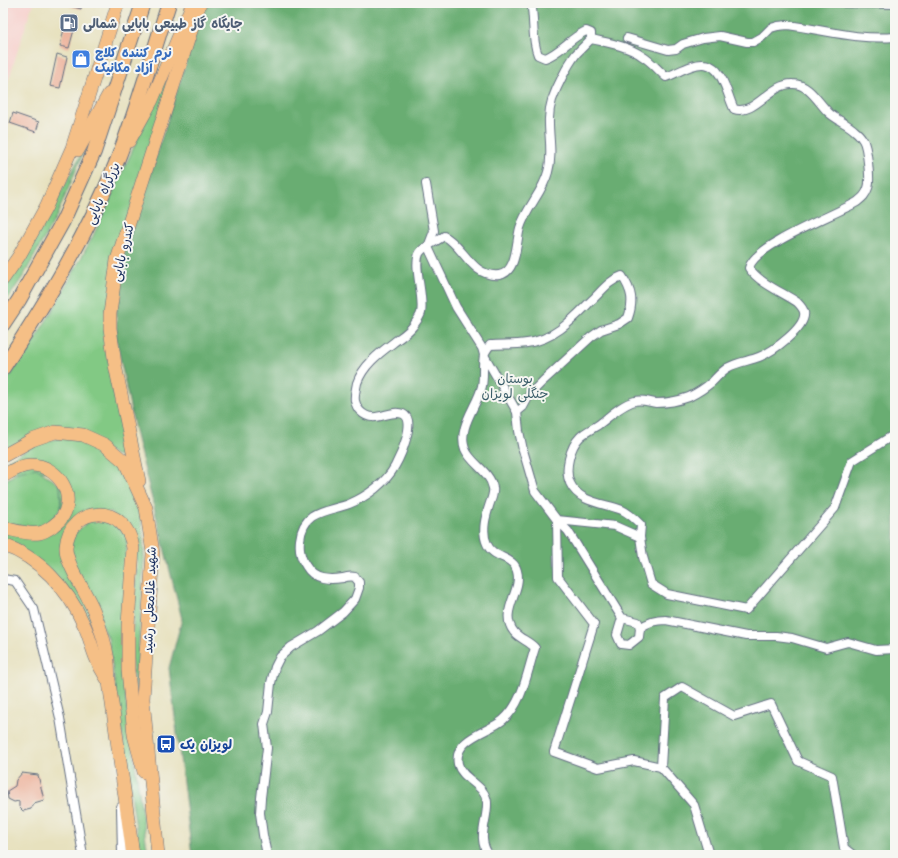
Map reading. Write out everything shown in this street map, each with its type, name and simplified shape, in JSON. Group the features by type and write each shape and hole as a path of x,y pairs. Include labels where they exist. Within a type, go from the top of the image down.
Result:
{"highway":[{"name":"بزرگراه بابایی","path":"3,324 19,300 63,221 94,152 143,3"},
{"name":"بزرگراه بابایی","path":"3,368 40,312 84,232 117,161 169,3"}],"main road":[{"path":"46,207 72,148 118,3"},
{"path":"117,161 152,100 192,3"},
{"name":"کندرو بابایی","path":"146,508 115,365 110,328 110,314 117,260 200,3"},
{"path":"3,278 19,256 121,73"},
{"name":"شهید غلامعلی رشید","path":"3,456 32,440 55,432 83,435 105,445 125,462 146,508 153,553 143,700 158,855"},
{"path":"3,476 14,469 30,465 41,466 57,476 64,486 67,502 60,520 48,530 39,533 30,533 3,528"},
{"path":"133,855 109,682 107,655 101,629 95,612 68,560 66,553 69,536 73,528 82,519 92,515 108,515 119,521 127,529 132,541 133,548 127,645 130,697 134,735 154,806"},
{"path":"3,545 24,555 50,575 60,585 83,622 96,657 109,682"}],"street":[{"path":"267,855 260,813 267,748 264,724 268,712 271,683 275,667 280,657 292,647 318,631 343,612 355,599 359,588 359,582 355,578 349,577 333,580 324,579 315,576 308,570 303,562 300,551 302,529 308,520 315,514 323,510 349,504 380,485 396,465 409,424 407,417 403,414 395,413 374,418 365,416 358,409 355,400 355,390 359,377 367,365 412,327 421,313 422,300 417,257 421,250 444,236 450,239 467,260 484,272 500,275 507,272 512,265 520,228 525,213 542,186 548,172 551,154 549,115 553,98 570,63 577,53 591,39 591,33 586,31 576,35 551,56 545,58 538,55 534,47 533,13 531,3"},
{"path":"845,3 895,4"},
{"path":"627,38 668,50 676,49 683,44 703,38 720,36 753,42 762,37 771,28 788,25 850,36 876,38 895,37"},
{"path":"591,39 620,47 641,55 649,60 666,77 693,65 701,64 710,66 722,76 734,109 739,111 746,110 779,87 794,84 801,85 810,92 828,112 854,129 864,140 870,178 869,187 865,195 857,202 784,239 765,250 750,263 749,268 752,274 801,306 804,312 804,318 801,326 793,334 761,357 728,367 704,388 689,397 672,402 654,402 644,400 630,402 611,414 601,423 581,436 573,446 567,469 569,483 574,490 582,497 630,514 641,525 640,537 643,557 651,584 667,594 746,610 835,508 852,461 895,434"},
{"path":"426,184 434,231 428,247 456,307 482,348 518,412 519,431 523,450 535,492 568,531 622,618 638,622 640,628 639,637 629,645 622,644 617,635 622,618"},
{"path":"489,855 483,843 487,801 482,789 464,773 458,764 459,754 463,745 472,737 503,720 510,712 518,700 535,648 530,643 520,638 511,627 508,617 518,572 512,562 495,554 489,549 486,542 484,532 494,488 486,474 469,456 464,448 464,435 467,420 482,388 484,354 490,345 529,343 549,336 573,318 611,280 622,276 631,294 632,307 628,318 619,324 601,330 590,337 534,390 518,412"},
{"path":"558,520 615,526 640,537"},
{"path":"558,520 558,577 594,624 554,752 598,768 634,760 661,767 694,805 709,855"},
{"path":"3,579 15,581 34,609 60,718 83,855"},
{"path":"640,628 650,622 666,620 746,636 776,636 792,638 826,648 848,642 876,650 895,649"},
{"path":"661,767 665,698 682,687 734,716 771,704 798,761 832,776 844,848 853,855"},
{"path":"121,774 122,855"}],"shaded area":[{"path":"3,3 35,3 31,9 3,97"}],"green space":[{"name":"بوستان جنگلی لویزان","path":"205,3 895,3 895,855 192,855 169,668 182,619 136,435 116,338 117,309 123,263"},
{"path":"185,25 107,347 114,392 128,454 132,464 69,429 3,450 3,386 54,308 93,236 156,99"},
{"path":"91,135 57,215 24,275 3,306 3,285 29,249"},
{"path":"60,438 73,438 94,444 122,467 139,507 143,533 144,559 136,688 137,704 131,659 137,560 111,512 66,531 104,656 87,617 79,603 3,539 3,532 63,524 59,471 3,472 3,463 40,442"},
{"path":"36,468 60,485 61,508 50,524 36,529 3,524 3,482 18,472"},
{"path":"90,520 110,520 127,536 125,694 148,855 140,855 108,638 72,560 71,539 75,533"}],"building":[{"path":"71,3 82,3 81,9 70,6"},
{"path":"67,16 77,19 69,48 60,46"},
{"path":"57,54 67,57 60,88 50,86"},
{"path":"13,113 39,122 36,132 10,123"},
{"path":"22,773 38,775 44,800 34,803 31,809 23,811 19,807 19,801 14,802 8,799 7,791 15,786 16,780"}],"place":[{"name":"جایگاه گاز طبیعی بابایی شمالی","path":"69,23"},
{"name":"نرم کننده کلاچ آزاد مکانیک","path":"81,59"},
{"name":"لویزان یک","path":"166,744"}]}
